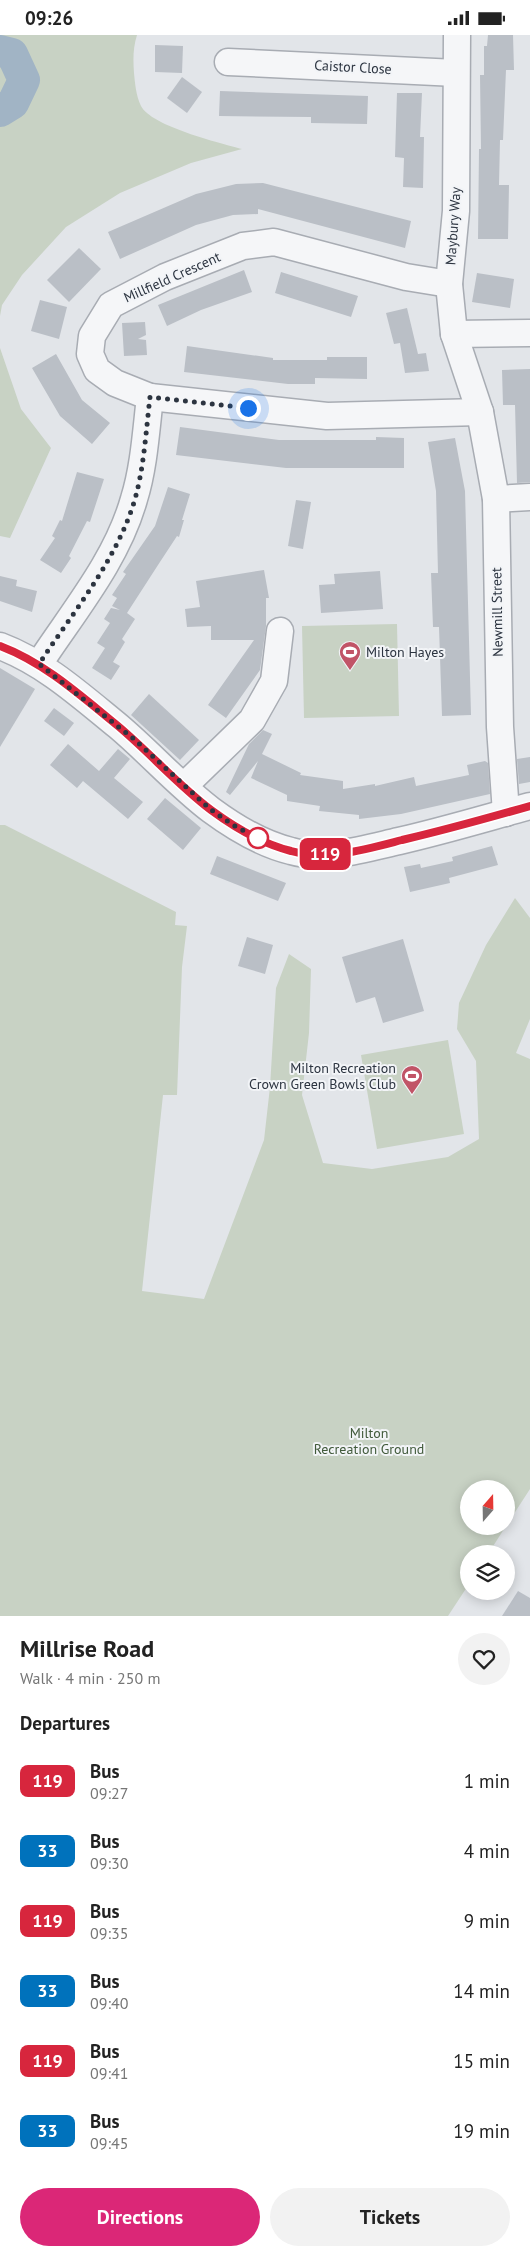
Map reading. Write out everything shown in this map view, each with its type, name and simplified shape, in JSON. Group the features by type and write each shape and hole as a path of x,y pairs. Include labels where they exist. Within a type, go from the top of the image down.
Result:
{"street":[{"name":"Maybury Way","path":"457,35 456,211 449,284 454,334 480,412"},
{"name":"Caistor Close","path":"242,56 456,73"},
{"name":"Millfield Crescent","path":"449,284 406,277 274,242 243,246 165,277 111,305 92,336 90,354 97,370 115,383 150,397 327,416 480,412"},
{"path":"454,334 530,333"},
{"path":"39,664 116,547 134,499 141,466 150,397"},
{"name":"Newmill Street","path":"480,412 496,499 499,718 518,809"},
{"path":"496,499 530,497"},
{"path":"184,786 252,720 274,681 280,631"},
{"path":"0,646 39,664 134,739 210,809 233,825 261,840 292,851 336,854 360,850 451,829 518,809"}],"green space":[{"path":"0,35 137,35 133,58 135,85 139,102 147,113 187,133 242,149 191,163 120,193 66,227 22,275 2,305 0,316"},
{"path":"0,348 21,409 51,448 10,538 0,536"},
{"name":"Milton Hayes","path":"397,624 399,716 304,718 302,626"},
{"name":"Milton Recreation Ground","path":"0,825 5,825 176,912 175,925 187,926 182,967 177,1095 163,1095 142,1291 204,1299 264,1140 270,1087 276,988 289,954 311,969 309,1033 302,1095 323,1163 372,1169 448,1157 479,1139 476,1061 457,1029 459,1003 486,945 515,898 530,918 530,1019 516,1053 530,1059 530,1489 515,1512 515,1480 460,1480 460,1535 500,1535 494,1545 460,1545 460,1598 448,1616 0,1616"},
{"name":"Milton Recreation Crown Green Bowls Club","path":"448,1040 464,1134 377,1149 361,1055"}],"building":[{"path":"488,35 513,35 514,70 506,70 503,140 500,140 499,185 509,185 508,239 478,239 479,149 481,149 480,75 484,75 484,46 487,46"},
{"path":"155,45 183,46 182,73 155,72"},
{"path":"182,77 202,92 187,113 167,98"},
{"path":"220,91 368,96 367,124 311,123 311,117 219,116"},
{"path":"397,93 422,93 420,137 424,137 423,188 403,187 404,158 395,157"},
{"path":"263,183 411,221 405,248 258,209 258,214 233,215 196,225 120,259 108,232 196,194 236,184"},
{"path":"79,248 101,269 69,302 47,280"},
{"path":"244,270 252,292 201,310 167,326 158,305"},
{"path":"281,272 358,296 351,317 275,293"},
{"path":"477,273 514,279 510,308 472,302"},
{"path":"40,300 67,307 59,339 31,331"},
{"path":"407,308 418,354 426,353 429,371 405,373 400,343 394,344 386,313"},
{"path":"145,322 146,335 138,339 146,340 147,355 124,356 122,323"},
{"path":"187,346 273,358 273,360 327,360 327,357 367,357 367,379 315,378 315,384 288,384 184,372"},
{"path":"56,354 82,400 110,423 92,444 60,416 32,368"},
{"path":"530,369 530,482 517,483 515,405 503,405 502,370"},
{"path":"180,427 279,440 376,440 376,437 404,438 404,468 286,468 176,455"},
{"path":"455,438 465,491 471,715 442,716 439,627 433,627 431,573 438,573 436,491 428,442"},
{"path":"77,472 104,479 90,522 87,521 69,556 71,558 61,573 40,560 55,538 52,536 60,520 62,521"},
{"path":"168,487 190,494 179,537 177,536 127,613 135,619 122,639 125,642 113,662 120,666 111,680 92,668 105,648 97,643 110,623 104,619 111,608 120,610 112,606 117,598 112,595 126,574 123,572 155,526"},
{"path":"296,500 311,502 303,549 288,546"},
{"path":"264,570 269,598 266,598 266,626 260,670 226,718 208,705 254,640 211,640 211,626 187,627 185,609 200,607 196,581"},
{"path":"380,571 383,609 321,613 319,585 335,584 334,574"},
{"path":"0,576 17,580 16,586 37,591 32,612 0,601"},
{"path":"0,668 35,689 0,747"},
{"path":"149,694 199,740 180,760 131,715"},
{"path":"54,708 74,723 64,736 44,721"},
{"path":"263,730 272,734 262,754 301,773 300,775 343,781 343,789 375,784 375,786 414,777 416,786 469,775 467,765 485,761 488,763 490,794 401,814 359,819 359,815 319,811 320,806 287,801 287,795 251,778 258,761 230,795 226,792 249,744"},
{"path":"68,744 99,771 118,749 130,759 114,778 143,802 128,819 83,781 77,788 50,765"},
{"path":"530,757 530,782 519,784 517,759"},
{"path":"165,798 201,828 183,850 147,819"},
{"path":"492,846 498,865 449,878 450,883 410,892 404,867 420,864 421,868 453,861 452,857"},
{"path":"217,856 286,883 278,901 210,874"},
{"path":"247,937 273,945 265,974 238,966"},
{"path":"403,939 424,1011 383,1023 375,997 356,1003 342,957"},
{"path":"518,1591 530,1598 530,1616 502,1616 512,1600 515,1600"}],"waterway":[{"path":"0,51 12,54 24,80 13,103 0,111"}],"bus line":[{"name":"119","path":"0,646 39,664 134,739 210,809 233,825 261,840 292,851 336,854 360,850 451,829 530,806"}],"place":[{"name":"Milton Hayes","path":"350,671"},
{"name":"Milton Recreation Crown Green Bowls Club","path":"412,1095"}],"route":[{"path":"248,408 150,397 141,466 134,499 116,547 39,664 134,739 210,809 233,825 261,840 258,838"}]}
